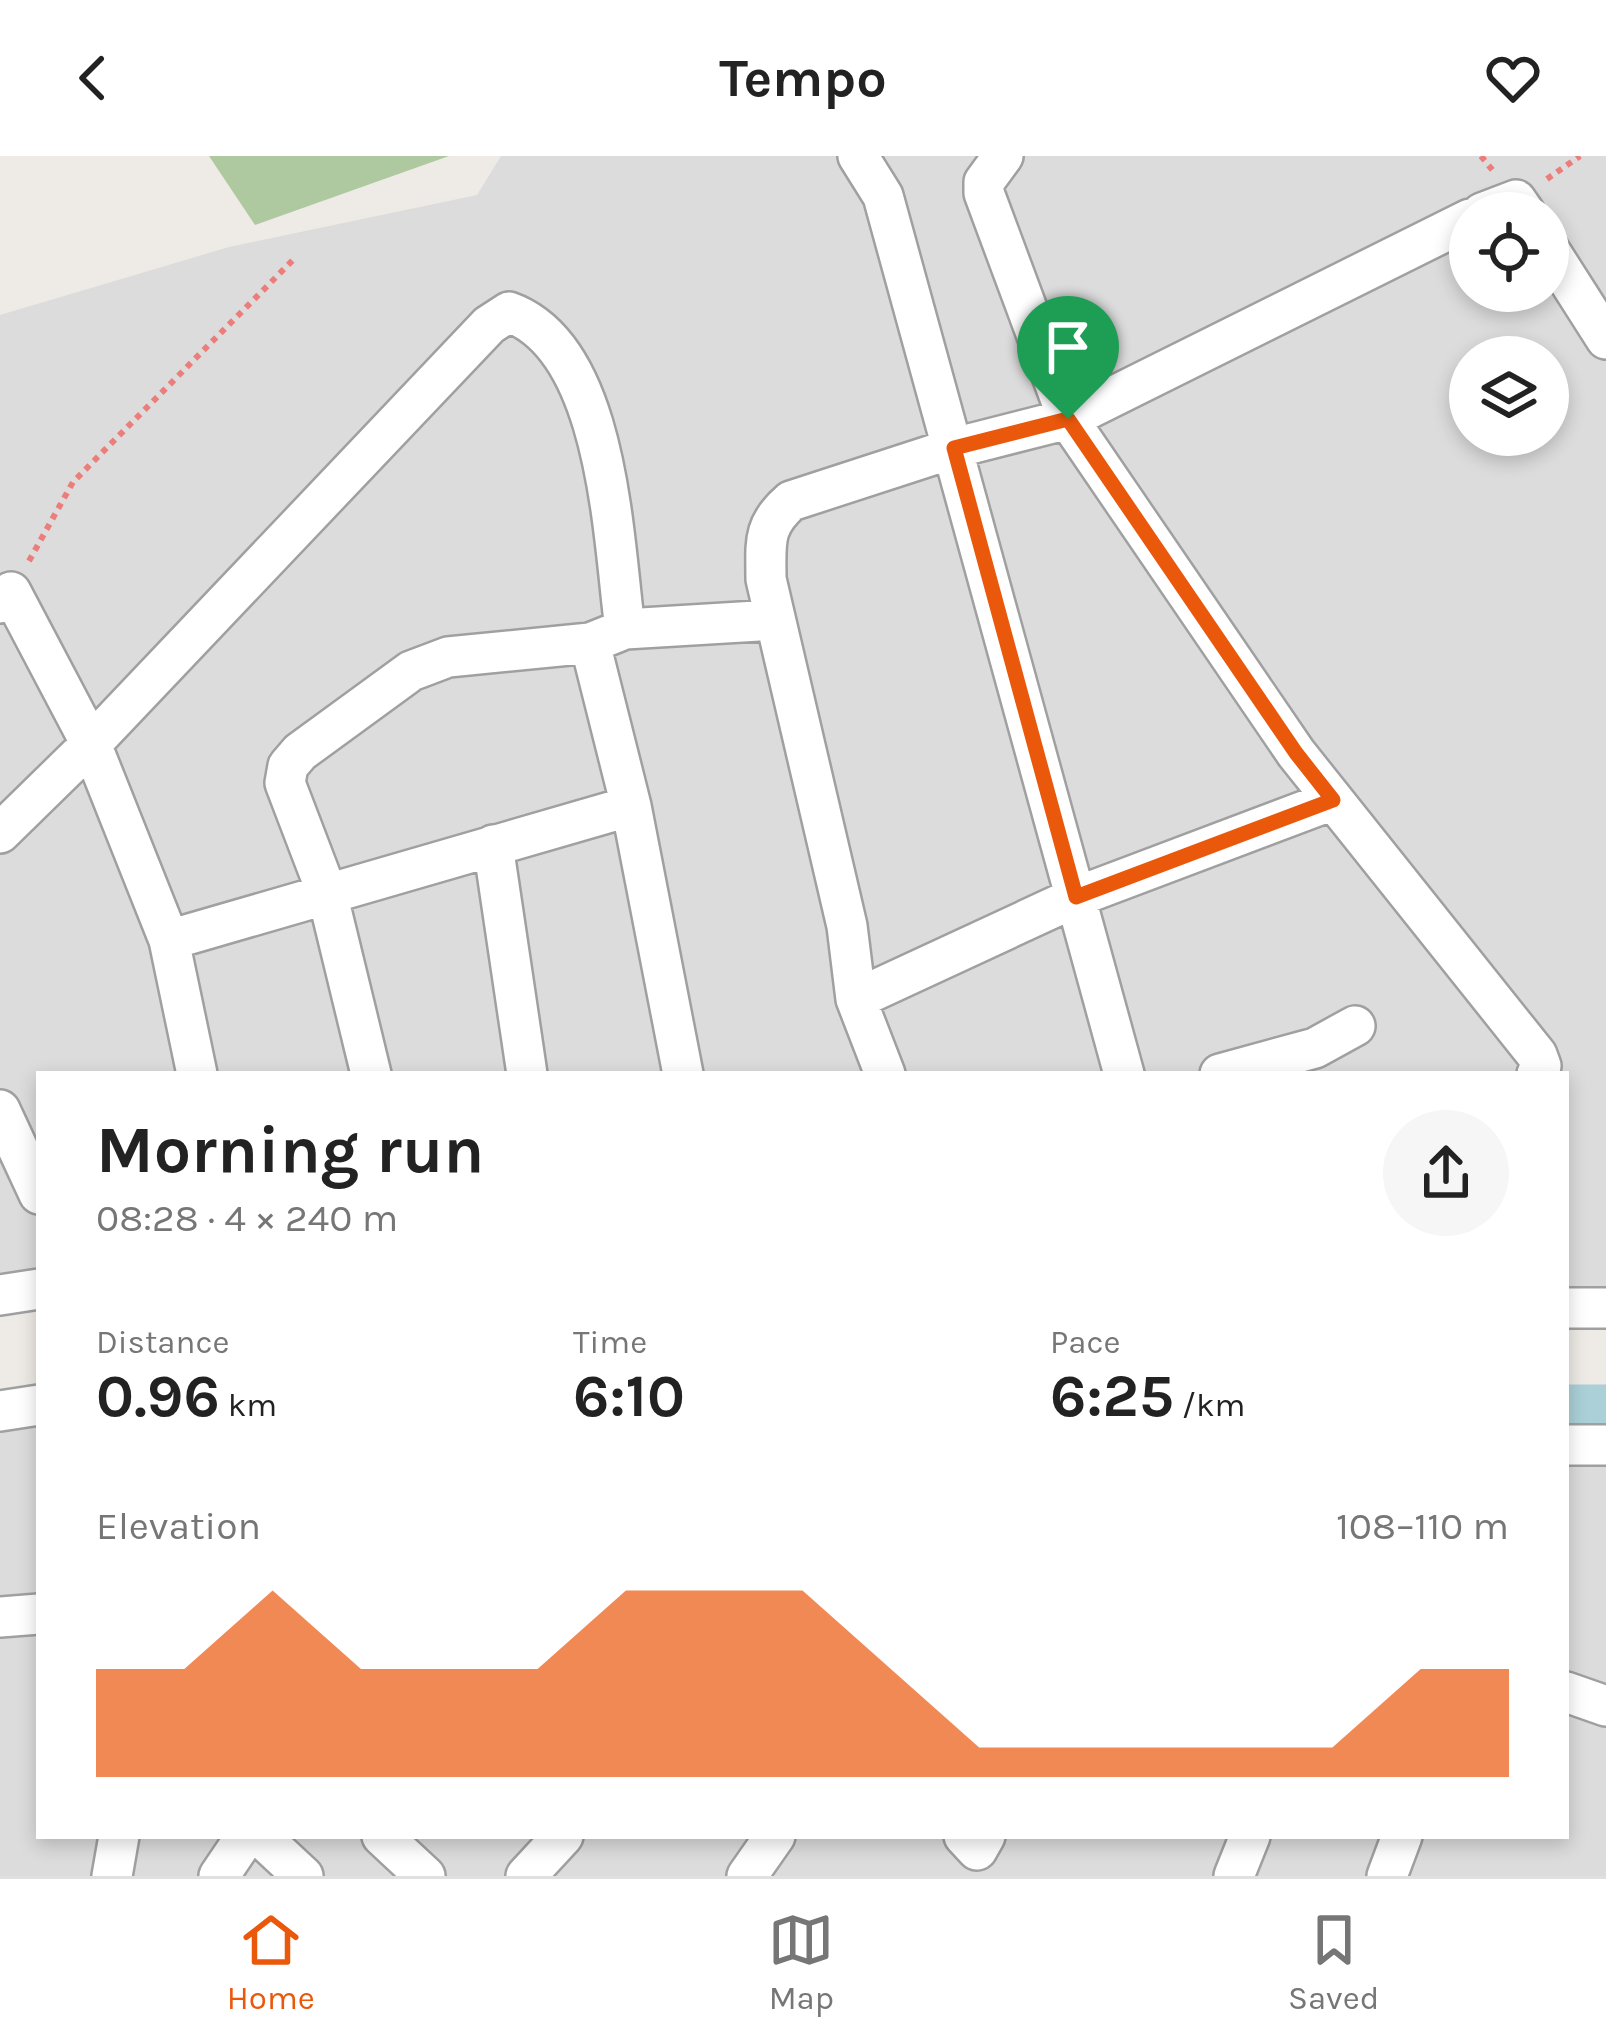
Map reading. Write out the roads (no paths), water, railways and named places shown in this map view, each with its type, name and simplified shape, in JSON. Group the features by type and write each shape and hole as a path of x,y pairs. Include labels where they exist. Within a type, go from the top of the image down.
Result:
{"street":[{"path":"859,156 883,196 1123,1071"},
{"path":"1003,156 984,182 984,193 1068,419 1296,753 1537,1055 1538,1071"},
{"path":"885,1071 856,999 847,926 766,579 766,537 773,517 791,501 954,448 1068,419 1449,229"},
{"path":"1569,281 1606,339"},
{"path":"0,833 91,744 489,325 509,312 532,320 561,354 599,444 607,636 631,806 681,1071"},
{"path":"6,597 91,744 170,940 196,1071"},
{"path":"370,1071 327,893 285,783 288,766 300,752 412,671 448,657 775,620"},
{"path":"856,999 1076,897 1333,800"},
{"path":"170,940 631,806"},
{"path":"494,845 526,1071"},
{"path":"1231,1071 1315,1048 1355,1026"},
{"path":"0,1109 36,1187"},
{"path":"0,1295 36,1289"},
{"path":"1569,1308 1606,1307"},
{"path":"0,1411 36,1406"},
{"path":"1569,1445 1606,1445"},
{"path":"0,1617 36,1614"},
{"path":"1569,1693 1606,1706"},
{"path":"112,1876 118,1839"},
{"path":"219,1876 244,1839"},
{"path":"263,1839 303,1876"},
{"path":"385,1839 424,1876"},
{"path":"526,1876 560,1839"},
{"path":"747,1876 773,1839"},
{"path":"1234,1876 1249,1839"},
{"path":"1387,1876 1401,1839"}],"waterway":[{"path":"1569,1404 1606,1404"}]}
